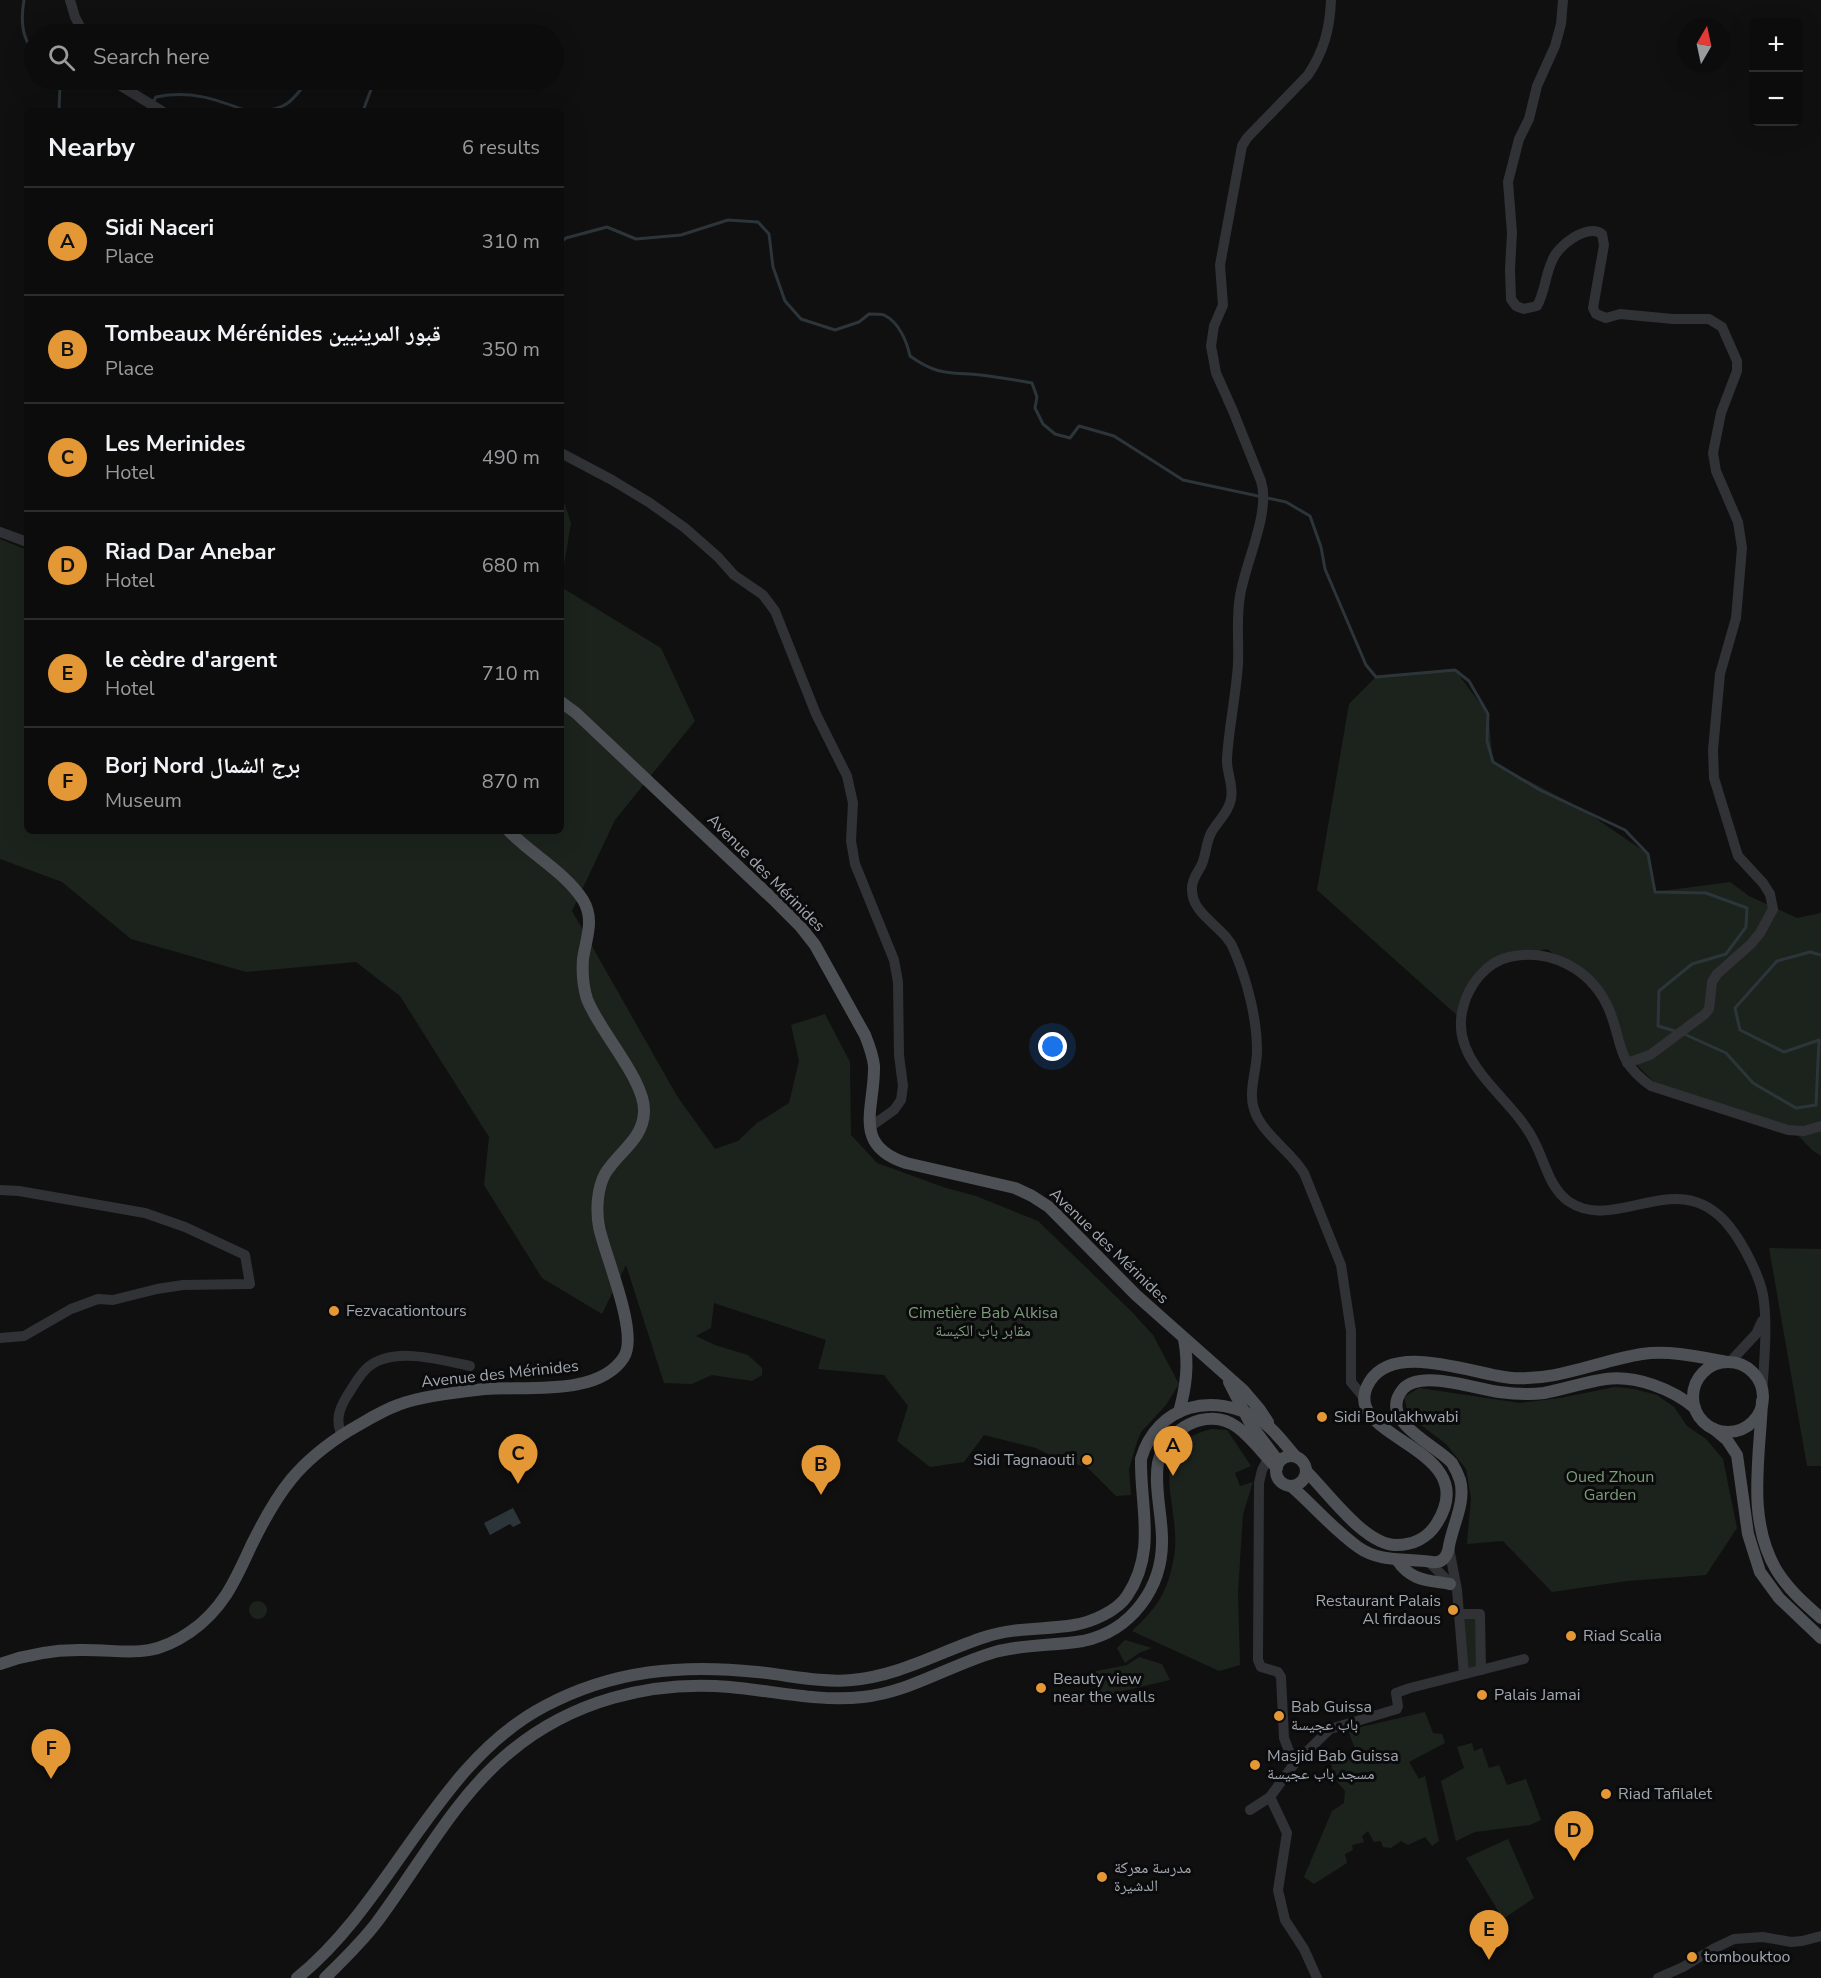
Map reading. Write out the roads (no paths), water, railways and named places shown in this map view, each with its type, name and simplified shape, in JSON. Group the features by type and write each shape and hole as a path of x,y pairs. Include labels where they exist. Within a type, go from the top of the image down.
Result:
{"main road":[{"name":"Avenue des Mérinides","path":"564,704 744,872 800,926 815,945 866,1035 871,1050 874,1064 870,1127 874,1141 880,1150 889,1158 1015,1188 1041,1201 1136,1295 1253,1401 1272,1429"},
{"name":"Avenue des Mérinides","path":"1,1662 35,1654 64,1651 149,1651 165,1646 190,1632 219,1607 237,1578 277,1498 291,1478 310,1457 342,1435 376,1415 409,1402 484,1389 552,1387 595,1379 607,1375 614,1369 628,1348 625,1318 600,1227 597,1205 606,1173 636,1138 643,1123 645,1109 638,1087 587,998 583,982 583,958 589,937 589,917 584,902 566,879 523,846 512,834"},
{"path":"1179,1412 1184,1396 1187,1369 1184,1339"},
{"path":"297,1978 323,1957 357,1918 451,1790 482,1753 525,1718 561,1698 622,1677 662,1669 723,1669 831,1680 873,1677 906,1668 984,1637 1013,1630 1074,1625 1091,1620 1108,1611 1127,1596 1137,1577 1144,1554 1146,1530 1141,1473 1144,1449 1159,1426 1179,1412 1208,1404 1229,1406 1243,1411 1272,1429 1302,1461 1307,1472 1359,1526 1374,1539 1396,1545 1426,1537 1441,1517 1446,1499 1446,1484 1442,1474 1433,1463 1376,1421 1368,1410 1365,1399 1367,1387 1377,1372 1388,1366 1401,1362 1431,1363 1505,1377 1532,1378 1559,1375 1643,1354 1678,1355 1743,1366 1759,1382 1762,1397 1756,1487 1761,1530 1770,1558 1778,1572 1794,1594 1821,1618"},
{"path":"1729,1362 1711,1367 1698,1378 1693,1395 1695,1408 1702,1420 1727,1440 1737,1455 1748,1534 1760,1572 1779,1598 1821,1638"},
{"path":"1227,1378 1243,1411 1274,1463 1276,1474 1281,1481 1291,1486 1329,1524 1360,1549 1377,1557 1397,1560 1436,1562 1443,1560 1449,1547 1460,1504 1460,1480 1452,1464 1410,1430 1400,1417 1397,1405 1400,1394 1411,1383 1431,1380 1499,1392 1534,1394 1598,1380 1621,1378 1637,1380 1664,1390 1695,1408"},
{"path":"1714,1429 1733,1431 1745,1427 1757,1416 1762,1397"},
{"path":"325,1978 374,1926 480,1780 513,1749 556,1721 610,1698 669,1687 728,1686 836,1698 873,1696 913,1685 998,1652 1076,1642 1103,1635 1132,1616 1148,1595 1155,1578 1162,1544 1158,1467 1162,1453 1171,1437 1184,1426 1199,1420 1222,1420 1237,1427 1274,1463"},
{"path":"1274,1463 1284,1457 1295,1456"},
{"path":"1291,1486 1302,1482 1307,1472"},
{"path":"1397,1560 1404,1571 1411,1576 1454,1587"}],"street":[{"path":"70,0 79,24"},
{"path":"1331,0 1329,28 1315,64 1308,75 1246,138 1242,146 1220,265 1223,305 1212,335 1212,360 1261,481 1264,499 1240,595 1237,635 1238,663 1227,758 1232,797 1230,806 1211,833 1200,867 1194,876 1191,893 1200,912 1228,937 1234,949 1252,1008 1257,1036 1253,1109 1259,1121 1297,1162 1337,1251 1351,1331 1351,1382 1365,1399"},
{"path":"1563,0 1561,24 1555,46 1538,86 1529,119 1519,139 1508,182 1512,233 1511,299 1516,306 1524,309 1537,306 1542,298 1552,258 1558,250 1581,234 1598,231 1602,234 1604,245 1593,308 1596,314 1606,318 1626,314 1673,319 1709,319 1722,327 1737,361 1736,379 1721,413 1713,453 1716,471 1738,522 1742,548 1736,618 1720,674 1713,750 1714,778 1738,856 1763,883 1770,894 1773,909 1751,944 1716,974 1712,982 1709,1009 1692,1025 1650,1055 1627,1063"},
{"path":"128,90 158,108"},
{"path":"564,455 651,503 686,528 718,556 734,575 763,595 775,611 816,714 847,776 853,803 851,841 855,864 894,960 898,982 899,1054 903,1086 901,1100 894,1110 870,1127"},
{"path":"0,532 24,541"},
{"path":"1762,1397 1763,1293 1738,1239 1714,1210 1701,1203 1674,1199 1601,1210 1584,1208 1569,1202 1559,1193 1550,1178 1526,1127 1482,1076 1467,1052 1463,1041 1461,1019 1466,996 1487,968 1504,958 1537,955 1572,965 1592,983 1607,1004 1627,1063 1634,1073 1659,1090 1788,1131 1804,1131 1821,1126"},
{"path":"0,1190 19,1191 146,1213 185,1227 245,1255 250,1284 157,1288 113,1300 98,1299 71,1309 24,1336 0,1338"},
{"path":"1729,1362 1756,1334 1764,1315"},
{"path":"342,1435 337,1426 337,1420 342,1404 367,1368 381,1360 402,1355 432,1358 470,1366"},
{"path":"1274,1463 1262,1470 1259,1483 1258,1660 1262,1667 1278,1672 1281,1677 1284,1738 1294,1764"},
{"path":"1449,1547 1460,1614 1464,1674"},
{"path":"1427,1561 1454,1587"},
{"path":"1460,1614 1480,1614 1481,1670"},
{"path":"1250,1810 1270,1797 1294,1764 1330,1729 1397,1709 1396,1695 1398,1692 1524,1659"},
{"path":"1270,1797 1287,1833 1278,1890 1285,1920 1304,1949 1317,1978"},
{"path":"1658,1978 1683,1967 1713,1948 1734,1940 1763,1937 1791,1942 1821,1936"}],"waterway":[{"path":"24,0 22,13 24,34"},
{"path":"59,108 60,90"},
{"path":"276,108 286,104 300,90"},
{"path":"364,108 371,90"},
{"path":"153,102 156,97 192,95 213,99 238,108"},
{"path":"564,240 607,227 636,239 681,235 728,220 758,222 769,234 773,267 785,301 801,319 835,330 859,322 869,314 884,315 898,327 910,356 928,367 944,372 1032,383 1037,397 1035,408 1043,424 1055,434 1070,438 1079,426 1114,436 1183,480 1286,502 1310,516 1321,547 1325,569 1366,665 1376,677 1455,670 1469,681 1488,714 1487,741 1493,762 1540,790 1625,830 1648,854 1655,892 1706,893 1747,908 1746,927 1726,954 1692,964 1659,991 1658,1026 1675,1031"},
{"path":"1684,1034 1726,1053 1753,1083 1796,1108 1816,1105 1819,1040 1784,1052 1740,1030 1735,1008 1777,961 1810,952 1821,955"}],"place":[{"name":"Fezvacationtours","path":"334,1311"},
{"name":"Sidi Boulakhwabi","path":"1322,1417"},
{"name":"Sidi Tagnaouti","path":"1087,1460"},
{"name":"Sidi Naceri","path":"1173,1476"},
{"name":"Les Merinides","path":"518,1484"},
{"name":"Tombeaux Mérénides قبور المرينيين","path":"821,1495"},
{"name":"Restaurant Palais Al firdaous","path":"1453,1610"},
{"name":"Riad Scalia","path":"1571,1636"},
{"name":"Beauty view near the walls","path":"1041,1688"},
{"name":"Palais Jamai","path":"1482,1695"},
{"name":"Bab Guissa باب عجيسة","path":"1279,1716"},
{"name":"Masjid Bab Guissa مسجد باب عجيسة","path":"1255,1765"},
{"name":"Borj Nord برج الشمال","path":"51,1779"},
{"name":"Riad Tafilalet","path":"1606,1794"},
{"name":"Riad Dar Anebar","path":"1574,1861"},
{"name":"مدرسة معركة الدشيرة","path":"1102,1877"},
{"name":"tombouktoo","path":"1692,1957"},
{"name":"le cèdre d'argent","path":"1489,1960"}],"park label":[{"name":"Cimetière Bab Alkisa مقابر باب الكيسة","path":"983,1322"},
{"name":"Oued Zhoun Garden","path":"1610,1486"}]}
